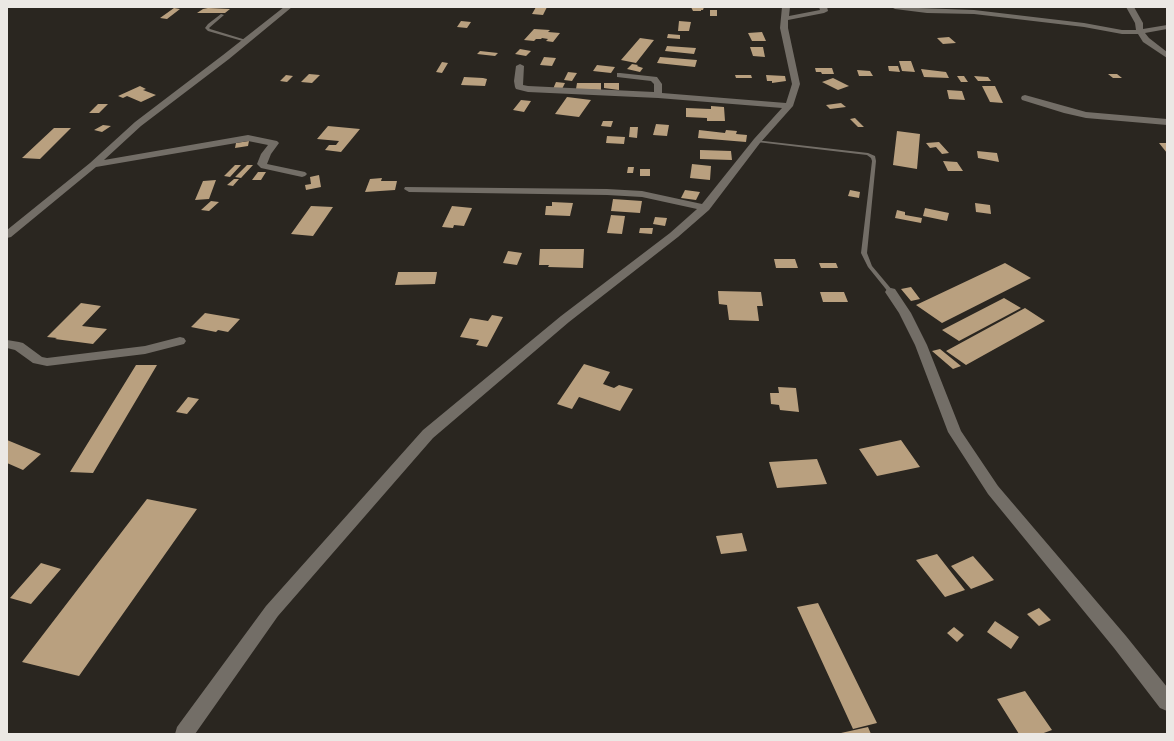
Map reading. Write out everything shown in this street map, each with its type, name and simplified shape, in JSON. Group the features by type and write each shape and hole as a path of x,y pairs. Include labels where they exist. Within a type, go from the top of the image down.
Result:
{"street":[{"path":"7,235 93,165 138,124 288,7"},
{"path":"184,734 272,611 428,434 565,319 674,235 705,208 757,141 789,106 796,84 784,28 785,13 824,11 823,7"},
{"path":"895,7 927,11 974,12 1084,25 1122,32 1140,32 1167,28"},
{"path":"1130,7 1139,23 1140,32 1146,40 1167,56"},
{"path":"520,66 518,81 519,87 528,89 658,95 789,106"},
{"path":"620,75 654,79 658,84 658,95"},
{"path":"1025,98 1067,111 1086,115 1167,122"},
{"path":"93,165 248,138 274,143 266,154 262,164 264,166 302,174"},
{"path":"409,189 607,192 642,194 705,208"},
{"path":"891,292 905,313 921,345 955,432 993,490 1120,642 1167,702"},
{"path":"7,344 18,346 38,360 47,362 145,350 180,341"}],"lane":[{"path":"222,15 209,24 209,30 245,41"},
{"path":"757,141 868,154 873,157 874,162 864,253 870,266 891,292"}],"building":[{"path":"536,7 547,7 543,15 532,14"},
{"path":"691,7 704,7 701,11 693,11"},
{"path":"174,8 180,9 167,19 160,18"},
{"path":"208,8 230,9 225,13 197,13"},
{"path":"710,10 717,10 717,16 710,16"},
{"path":"461,21 471,22 467,28 457,27"},
{"path":"679,21 691,22 689,31 678,31"},
{"path":"534,29 550,30 548,32 560,33 553,42 546,41 548,39 542,38 534,41 524,40"},
{"path":"762,32 766,41 752,41 748,33"},
{"path":"668,34 680,35 680,39 667,38"},
{"path":"949,37 956,43 943,44 937,38"},
{"path":"640,38 654,40 636,63 621,60"},
{"path":"667,46 696,48 694,54 665,51"},
{"path":"750,47 763,47 765,57 753,56"},
{"path":"520,49 531,51 526,56 515,54"},
{"path":"480,51 498,53 495,56 477,54"},
{"path":"544,57 556,58 552,66 540,65"},
{"path":"660,57 697,60 695,67 657,63"},
{"path":"899,61 911,61 915,72 902,71"},
{"path":"442,62 448,63 442,73 436,72"},
{"path":"632,64 643,68 640,72 627,69"},
{"path":"597,65 615,67 611,73 593,71"},
{"path":"888,66 898,66 900,72 889,71"},
{"path":"815,68 832,68 834,74 822,74 821,72 816,72"},
{"path":"921,69 946,72 949,78 924,77"},
{"path":"857,70 870,71 873,76 859,76"},
{"path":"568,72 577,73 572,81 564,80"},
{"path":"309,74 320,75 312,83 301,82"},
{"path":"1108,74 1117,74 1122,78 1113,78"},
{"path":"286,75 293,76 287,82 280,81"},
{"path":"735,75 751,75 752,78 736,78"},
{"path":"766,75 785,76 786,81 772,83 772,81 767,81"},
{"path":"957,76 964,76 968,82 961,82"},
{"path":"974,76 988,77 991,81 978,81"},
{"path":"464,77 487,79 485,86 461,85"},
{"path":"833,78 849,86 838,90 822,82"},
{"path":"556,82 565,83 562,89 553,89"},
{"path":"577,83 601,83 601,90 576,89"},
{"path":"604,83 619,83 619,90 604,88"},
{"path":"140,86 146,89 143,90 156,95 141,102 127,96 123,98 118,96"},
{"path":"982,86 995,86 1003,103 990,102"},
{"path":"947,90 962,91 965,100 949,99"},
{"path":"567,97 591,100 579,117 555,114"},
{"path":"521,100 531,101 524,112 513,110"},
{"path":"841,103 846,107 830,109 826,105"},
{"path":"98,104 108,104 99,113 89,113"},
{"path":"711,106 724,107 725,121 707,121 707,118 686,117 686,108 711,109"},
{"path":"855,118 864,127 858,127 850,119"},
{"path":"603,121 613,121 611,127 601,126"},
{"path":"656,124 669,125 667,136 653,135"},
{"path":"103,125 111,126 102,132 94,130"},
{"path":"328,126 360,129 341,152 325,150 329,145 336,145 339,141 317,139"},
{"path":"630,127 638,127 637,138 629,137"},
{"path":"54,128 71,128 40,159 22,158"},
{"path":"699,130 725,133 726,130 737,131 736,134 747,135 746,142 698,138"},
{"path":"897,131 920,134 917,169 893,165"},
{"path":"607,136 625,137 624,144 606,143"},
{"path":"249,141 248,146 235,148 236,143"},
{"path":"939,142 949,153 942,154 936,147 930,148 926,143"},
{"path":"1159,143 1167,143 1167,153"},
{"path":"700,150 731,151 732,160 700,159"},
{"path":"977,151 997,153 999,162 978,158"},
{"path":"943,161 957,162 963,171 948,171"},
{"path":"692,164 711,166 710,180 690,178"},
{"path":"235,165 241,165 230,177 224,176"},
{"path":"247,165 253,165 241,178 235,177"},
{"path":"628,167 634,167 633,173 627,173"},
{"path":"640,169 650,169 650,176 640,176"},
{"path":"258,172 266,172 261,180 252,180"},
{"path":"319,175 321,187 306,190 305,185 311,184 310,177"},
{"path":"382,178 381,181 397,181 395,190 365,192 370,179"},
{"path":"234,179 239,179 233,186 227,185"},
{"path":"216,180 209,199 195,200 203,181"},
{"path":"685,190 700,192 696,200 681,198"},
{"path":"850,190 860,192 859,198 848,196"},
{"path":"613,199 642,201 640,213 611,211"},
{"path":"211,201 219,202 209,211 201,210"},
{"path":"552,202 573,203 570,216 545,215 546,206 552,206"},
{"path":"975,203 990,205 991,214 976,212"},
{"path":"311,206 333,207 313,236 291,234"},
{"path":"452,206 472,208 464,226 454,225 453,228 442,227"},
{"path":"925,208 949,213 947,221 923,216"},
{"path":"897,210 905,212 905,215 922,218 921,223 895,218"},
{"path":"611,215 625,216 622,234 607,233"},
{"path":"655,217 667,218 665,226 653,224"},
{"path":"640,228 653,228 652,234 639,233"},
{"path":"540,249 584,249 583,268 548,267 549,265 539,265"},
{"path":"508,251 522,253 517,265 503,263"},
{"path":"774,259 795,259 798,268 776,268"},
{"path":"819,263 836,263 838,268 821,268"},
{"path":"1005,263 1031,278 942,323 916,305"},
{"path":"398,272 437,272 435,284 395,285"},
{"path":"911,287 920,299 911,301 901,289"},
{"path":"718,291 761,292 763,306 757,306 759,321 729,320 727,305 719,304"},
{"path":"820,292 844,292 848,302 823,302"},
{"path":"1004,298 1021,308 959,341 942,330"},
{"path":"81,303 101,306 82,326 107,329 93,344 47,337"},
{"path":"1025,308 1045,321 966,365 946,351"},
{"path":"205,313 240,319 228,332 218,330 216,332 191,327"},
{"path":"492,315 503,317 487,347 476,345 479,340 460,337 470,318 488,321"},
{"path":"940,349 961,366 953,369 932,351"},
{"path":"584,364 610,372 603,384 614,388 619,385 633,389 620,411 579,397 572,409 557,404"},
{"path":"136,365 157,365 93,473 70,472"},
{"path":"778,387 796,388 799,412 780,410 779,405 771,404 770,393 779,393"},
{"path":"188,397 199,399 187,414 176,412"},
{"path":"7,440 41,454 23,470 7,463"},
{"path":"901,440 920,467 877,476 859,449"},
{"path":"817,459 827,484 777,488 769,462"},
{"path":"147,499 197,509 79,676 22,662"},
{"path":"742,533 747,551 721,554 716,536"},
{"path":"937,554 965,590 945,597 916,560"},
{"path":"973,556 994,580 971,589 951,566"},
{"path":"41,563 61,569 31,604 10,598"},
{"path":"818,603 877,723 853,729 797,607"},
{"path":"1039,608 1051,620 1039,626 1027,614"},
{"path":"995,621 1019,637 1011,649 987,632"},
{"path":"954,627 964,635 957,642 947,633"},
{"path":"1025,691 1052,730 1041,734 1019,734 997,699"},
{"path":"868,727 871,734 841,734 841,733"}]}
